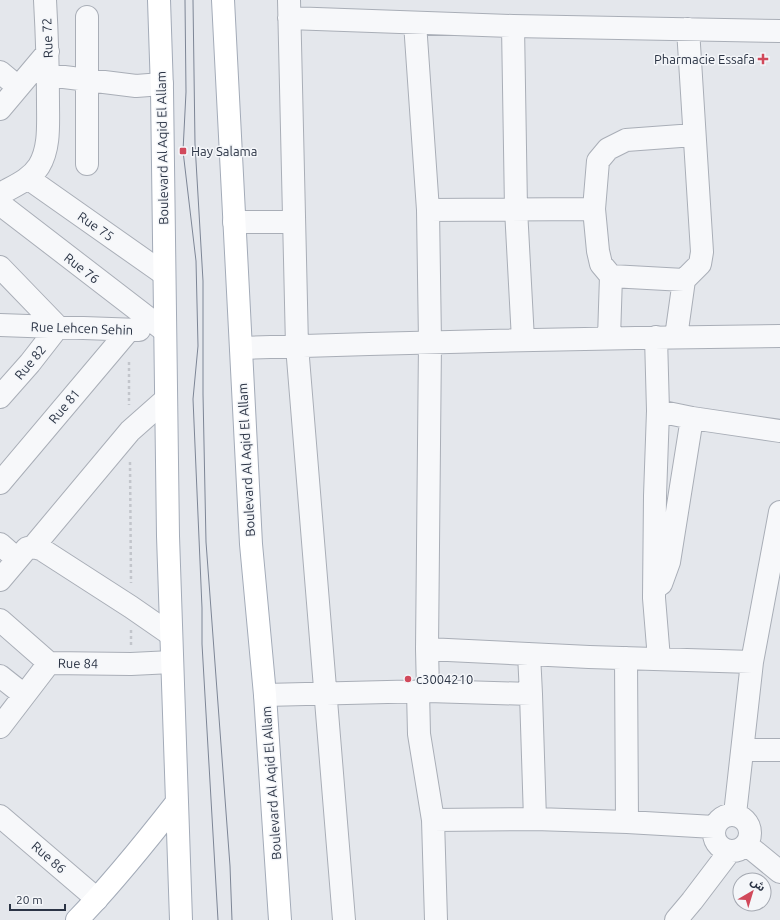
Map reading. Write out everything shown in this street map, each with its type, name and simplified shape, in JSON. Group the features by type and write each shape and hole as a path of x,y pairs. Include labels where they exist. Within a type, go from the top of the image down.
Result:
{"main road":[{"name":"Boulevard Al Aqid El Allam","path":"159,0 162,84 165,400 170,634 181,920"},
{"name":"Boulevard Al Aqid El Allam","path":"223,0 251,544 265,695 280,920"},
{"path":"77,920 97,900 137,854 177,802"}],"street":[{"name":"Rue 72","path":"28,178 39,166 45,153 47,133 48,52 45,0"},
{"path":"344,920 297,346 289,9 415,23 780,31"},
{"path":"87,17 87,164"},
{"path":"415,23 428,210 430,342 427,649 419,734 433,820 436,920"},
{"path":"513,26 516,209 523,340"},
{"path":"659,659 654,598 658,411 666,337 684,280 700,264 702,252 688,29"},
{"path":"0,109 48,52"},
{"path":"0,72 18,87"},
{"path":"48,75 136,86 162,84"},
{"path":"609,338 611,276 602,264 598,251 594,209 598,161 608,149 626,140 694,135"},
{"path":"0,194 28,178"},
{"name":"Rue 75","path":"28,178 164,274"},
{"name":"Rue 76","path":"0,204 165,331"},
{"path":"428,210 594,209"},
{"path":"234,222 294,222"},
{"path":"0,267 58,327"},
{"path":"611,276 684,280"},
{"name":"Rue Lehcen Sehin","path":"0,325 165,331"},
{"name":"Rue 82","path":"0,397 30,363 58,327"},
{"name":"Rue 81","path":"0,483 129,330"},
{"path":"241,348 609,338 780,336"},
{"path":"0,580 30,552 130,431 165,400"},
{"path":"658,411 692,418 780,431"},
{"path":"654,598 664,579 669,562 692,418"},
{"path":"735,814 752,662 780,512"},
{"path":"0,544 30,552 131,607 170,634"},
{"name":"Rue 84","path":"0,620 49,663 131,664 172,662"},
{"path":"427,649 752,662"},
{"path":"529,654 532,694 535,819"},
{"path":"626,658 627,822"},
{"path":"0,727 49,663"},
{"path":"0,676 24,695"},
{"path":"265,695 423,691 532,694"},
{"path":"742,750 780,750"},
{"path":"676,920 738,848 750,839 750,826 742,816 729,814 722,817 714,827 714,835 717,843 722,849 738,848 780,872"},
{"name":"Rue 86","path":"0,816 97,900"},
{"path":"433,820 535,819 714,827"}],"path":[{"path":"129,330 131,664"}],"tram line":[{"path":"185,0 186,92 183,151 196,261 198,346 193,399 202,608 202,644 218,920"},
{"path":"193,0 195,144 203,281 203,394 206,542 230,866 232,920"}],"place":[{"name":"Pharmacie Essafa","path":"763,59"},
{"name":"Hay Salama","path":"183,151"},
{"name":"c3004210","path":"408,679"}]}
